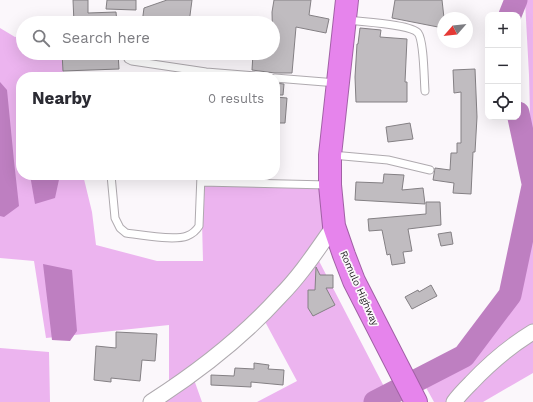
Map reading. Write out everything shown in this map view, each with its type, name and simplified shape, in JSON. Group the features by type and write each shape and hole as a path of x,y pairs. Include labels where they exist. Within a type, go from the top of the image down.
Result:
{"highway":[{"name":"Romulo Highway","path":"346,10 330,155 330,185 334,226 354,281 416,402"}],"street":[{"path":"151,402 214,358 262,316 304,269 334,226"},
{"path":"454,402 479,375 516,342 533,332"}],"lane":[{"path":"346,10 400,26 412,28 418,32 421,40 425,91"},
{"path":"130,60 195,72"},
{"path":"280,78 338,83"},
{"path":"330,155 388,160 430,170"},
{"path":"111,180 115,218 120,228 126,233 178,238 187,236 194,232 199,226 201,180"},
{"path":"238,180 330,185"}],"shaded area":[{"path":"533,0 533,373 483,402 465,402 457,397 452,402 434,402 423,382 464,356 510,295 532,192 529,75 525,1"},
{"path":"0,28 16,37 16,60 62,60 63,72 16,72 16,180 84,180 92,212 96,245 157,261 203,261 201,182 319,185 325,240 295,279 319,261 392,402 257,402 297,381 262,316 192,374 202,402 151,402 169,390 169,325 46,338 34,261 0,258"},
{"path":"0,82 7,90 19,206 4,217 0,216"},
{"path":"31,180 59,180 55,198 35,204"},
{"path":"43,264 72,270 77,331 70,341 52,340"},
{"path":"0,348 49,352 50,402 0,402"}],"building":[{"path":"73,0 88,0 88,13 116,12 116,16 74,16"},
{"path":"107,0 136,0 136,10 106,9"},
{"path":"167,0 192,0 190,16 143,16 144,8"},
{"path":"274,0 311,0 309,15 329,19 326,33 296,27 292,73 252,70 253,60 280,60 280,16 272,16"},
{"path":"395,0 442,0 443,12 437,12 437,27 392,18"},
{"path":"360,28 381,30 380,37 407,39 405,82 407,82 407,102 356,102 355,77 357,44"},
{"path":"62,60 118,60 119,69 63,71"},
{"path":"475,69 477,117 475,152 473,152 471,194 453,193 454,183 433,180 435,168 450,170 451,153 457,153 457,143 461,143 461,92 454,93 453,70"},
{"path":"280,84 284,84 283,95 280,95"},
{"path":"280,97 287,98 285,123 280,123"},
{"path":"410,123 413,139 388,142 386,127"},
{"path":"384,174 404,175 402,190 423,188 425,204 355,200 356,182 383,183"},
{"path":"426,202 440,202 441,225 408,229 412,251 403,252 405,263 392,265 390,254 387,255 382,230 369,231 368,219 426,214"},
{"path":"451,232 453,244 441,246 438,234"},
{"path":"316,267 320,275 333,275 333,288 326,288 335,305 313,316 308,308 308,290 315,290"},
{"path":"431,285 437,296 412,309 405,297 418,290 419,292"},
{"path":"116,332 157,334 155,361 142,360 140,381 111,378 111,382 94,380 96,346 116,348"},
{"path":"254,363 269,365 268,369 284,370 283,385 251,382 251,387 211,385 211,375 234,376 235,368 254,369"}],"waterway":[{"path":"511,12 516,0"},
{"path":"520,120 533,183"},
{"path":"375,402 464,356 510,295 533,186"}]}
